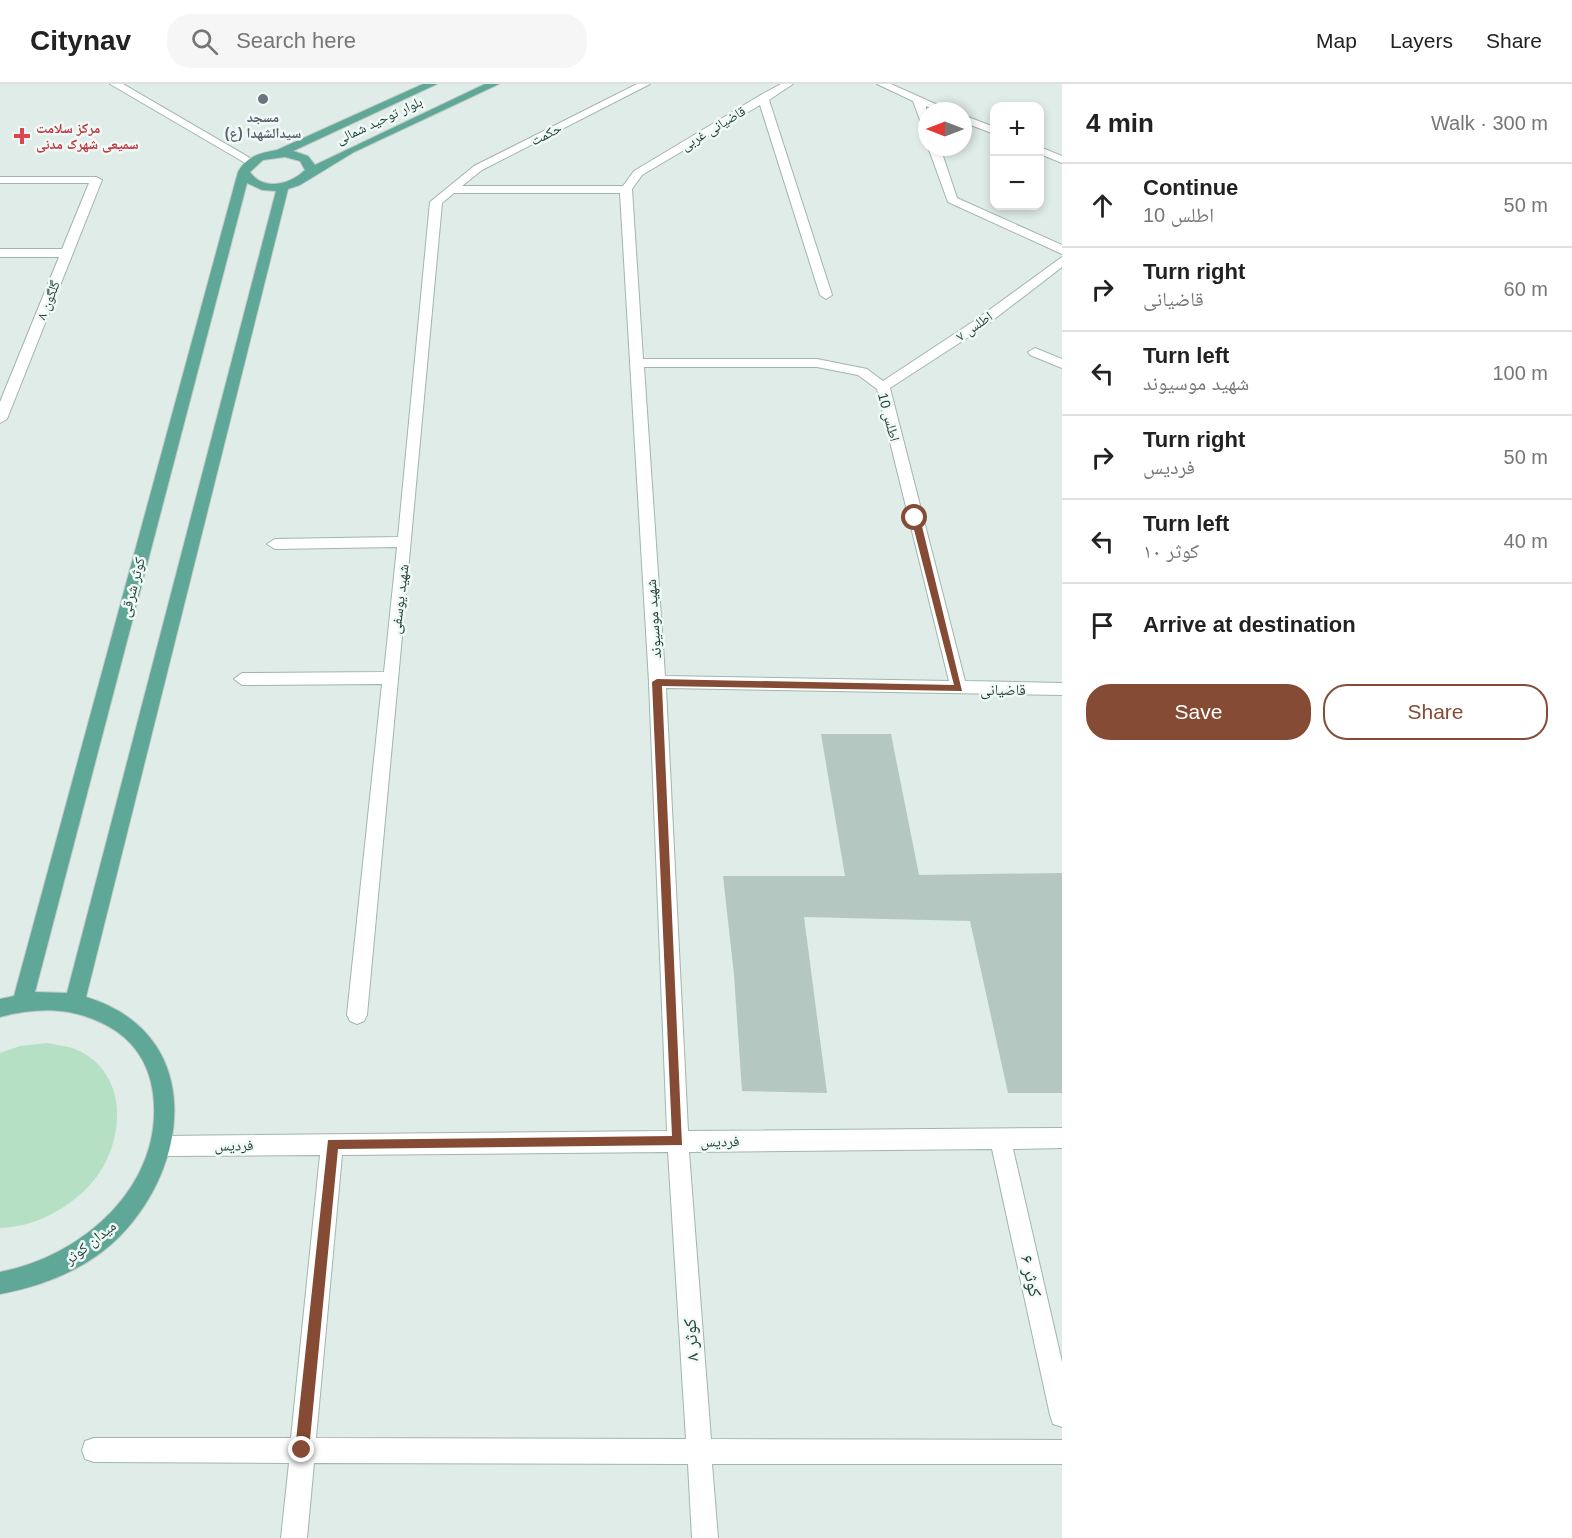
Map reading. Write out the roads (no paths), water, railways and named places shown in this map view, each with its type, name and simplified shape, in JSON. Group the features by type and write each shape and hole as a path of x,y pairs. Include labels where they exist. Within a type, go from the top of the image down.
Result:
{"main road":[{"name":"بلوار توحید شمالی","path":"248,167 266,155 280,153 432,84"},
{"name":"بلوار توحید شمالی","path":"283,187 296,183 311,171 350,150 494,84"},
{"path":"280,153 304,158 310,164 311,171"},
{"path":"75,1001 283,187 256,184 248,179 248,167"},
{"name":"کوثر شرقی","path":"22,1002 248,167"},
{"name":"میدان کوثر","path":"0,1008 22,1002 49,999 75,1001 111,1013 140,1036 159,1066 167,1104 162,1146 144,1188 114,1227 73,1259 27,1279 0,1283"}],"street":[{"path":"115,84 248,167"},
{"name":"حکمت","path":"451,190 478,168 645,84"},
{"name":"قاضیانی غربی","path":"626,189 638,173 788,84"},
{"path":"882,84 925,102"},
{"path":"764,98 826,295"},
{"path":"972,122 990,129"},
{"path":"1044,152 1062,160"},
{"path":"937,156 952,200 1062,250"},
{"name":"گلگون ۸","path":"0,180 96,180 0,419"},
{"path":"451,190 626,189"},
{"name":"شهید موسیوند","path":"626,189 657,682 678,1141"},
{"name":"شهید یوسفی","path":"357,1015 389,678 405,542 436,202 451,190"},
{"path":"0,253 67,253"},
{"name":"اطلس ۷","path":"883,387 979,324 1062,261"},
{"path":"1035,352 1062,364"},
{"name":"اطلس 10","path":"638,363 839,365 862,372 883,387 959,689"},
{"path":"275,544 405,542"},
{"path":"242,679 389,678"},
{"name":"قاضیانی","path":"657,682 959,689 1062,688"},
{"name":"کوثر ۶","path":"1000,1138 1062,1415"},
{"name":"فردیس","path":"162,1146 1062,1138"},
{"name":"کوثر ۸","path":"678,1141 705,1538"},
{"path":"294,1538 332,1144"},
{"path":"94,1450 1062,1452"}],"place":[{"name":"مسجد سیدالشهدا (ع)","path":"263,99"},
{"name":"مرکز سلامت سمیعی شهرک مدنی","path":"22,136"}]}
